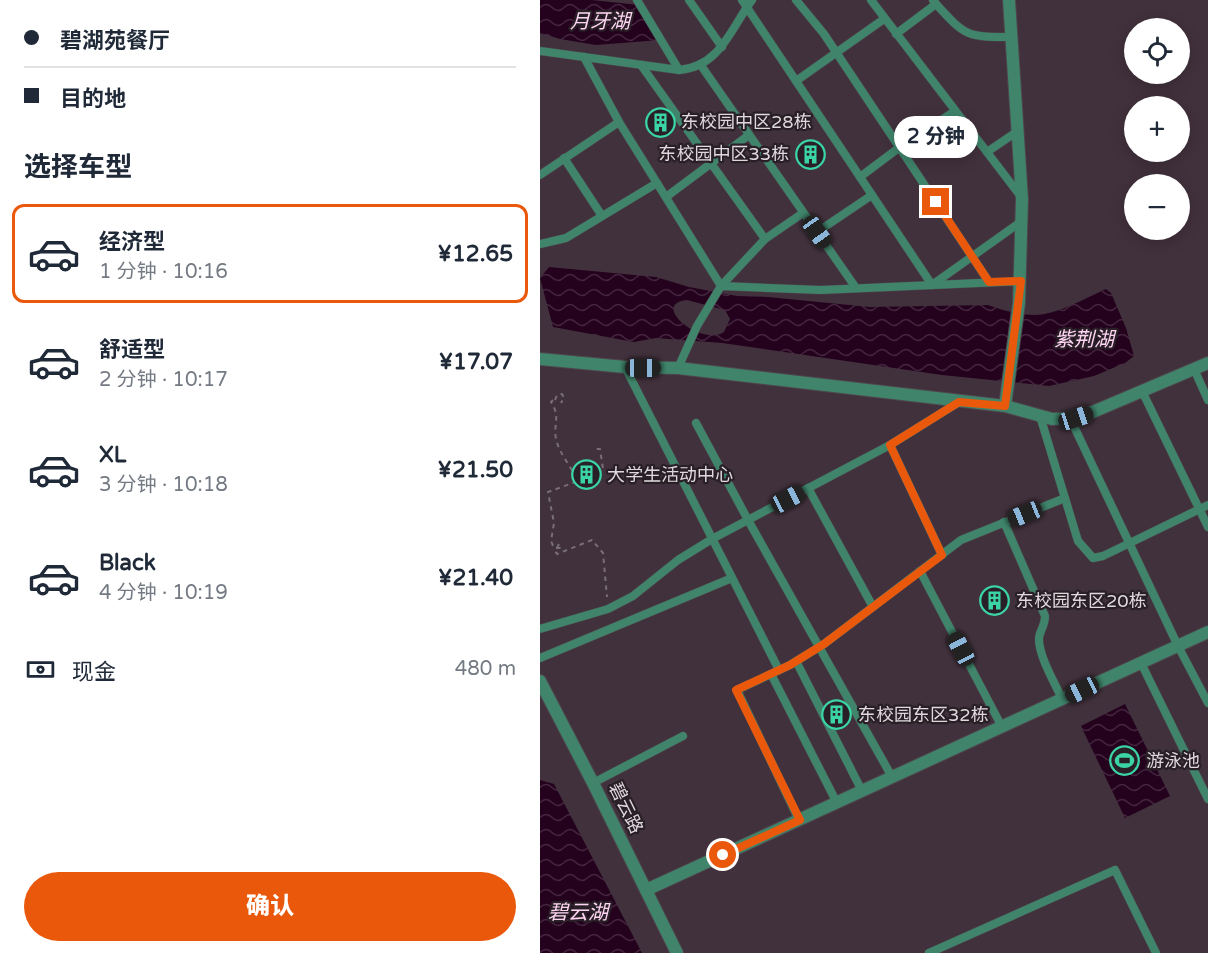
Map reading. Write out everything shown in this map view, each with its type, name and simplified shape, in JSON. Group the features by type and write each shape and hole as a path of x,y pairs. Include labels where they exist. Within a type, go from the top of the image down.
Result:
{"street":[{"path":"1005,406 1019,303 1022,221 1009,0"},
{"path":"540,358 625,367 678,368 1005,406 1052,419 1070,418 1095,411 1208,363"},
{"path":"646,890 1208,632"},
{"name":"碧云路","path":"540,681 677,953"}],"lane":[{"path":"637,0 679,70"},
{"path":"689,0 722,46"},
{"path":"540,51 679,70 687,69 714,56 734,30 744,4 752,0"},
{"path":"796,0 824,34 989,282"},
{"path":"871,0 1022,199"},
{"path":"896,34 935,2 963,32 979,37 1012,37"},
{"path":"744,4 932,285"},
{"path":"796,81 885,19"},
{"path":"584,57 619,122 720,289"},
{"path":"700,64 856,288"},
{"path":"641,65 765,239"},
{"path":"860,177 900,147 955,111"},
{"path":"540,175 619,122"},
{"path":"987,152 1018,131"},
{"path":"666,197 749,135"},
{"path":"564,158 602,216"},
{"path":"540,244 566,238 657,183"},
{"path":"817,232 872,195"},
{"path":"678,368 697,326 720,289 765,239 803,213"},
{"path":"932,285 1022,221"},
{"path":"720,289 821,290 1021,281"},
{"path":"625,367 732,578 837,803"},
{"path":"1194,369 1208,400"},
{"path":"1142,391 1208,527"},
{"path":"540,629 608,609 633,596 678,560 712,539 890,445 959,402"},
{"path":"1040,416 1078,541 1093,558 1103,556 1208,505"},
{"path":"1070,418 1178,646 1208,703"},
{"path":"696,423 892,777"},
{"path":"890,445 942,555"},
{"path":"808,488 873,607"},
{"path":"800,820 736,690 796,661 820,646 961,540 1065,498"},
{"path":"1004,522 1045,616 1045,626 1039,639 1042,654 1062,699"},
{"path":"920,571 1002,727"},
{"path":"540,658 732,578"},
{"path":"796,661 862,791"},
{"path":"1141,663 1208,799"},
{"path":"593,783 683,736"},
{"path":"929,953 1115,870 1156,953"}],"path":[{"path":"561,403 564,398 562,394 557,395 551,402 557,415 556,438 578,481"},
{"path":"595,449 600,449 603,469 548,492 554,523 551,541 555,548 559,546 555,551 557,554 592,540 603,553 608,609"},
{"path":"588,477 590,481"}],"shaded area":[{"path":"540,0 1208,0 1208,953 540,953"}],"water":[{"name":"月牙湖","path":"540,0 592,0 639,5 660,40 596,45 540,33"},
{"name":"紫荆湖","path":"549,267 656,277 689,287 737,296 870,307 988,305 1011,312 1035,315 1061,309 1106,289 1111,293 1126,328 1134,356 1125,363 1094,376 1049,386 942,375 722,343 656,338 634,342 553,327 540,278","holes":["687,300 725,310 730,319 724,332 714,335 692,330 676,316 674,309 677,303"]},
{"name":"游泳池","path":"1125,704 1170,796 1125,818 1081,726"},
{"name":"碧云湖","path":"540,780 554,784 642,953 540,953"}],"place":[{"name":"东校园中区28栋","path":"660,122"},
{"name":"东校园中区33栋","path":"810,154"},
{"name":"大学生活动中心","path":"586,475"},
{"name":"东校园东区20栋","path":"995,601"},
{"name":"东校园东区32栋","path":"837,715"},
{"name":"游泳池","path":"1125,761"}],"route":[{"path":"723,855 800,820 736,690 790,665 824,644 942,555 890,445 959,402 1005,406 1021,281 989,282 936,202"}]}
